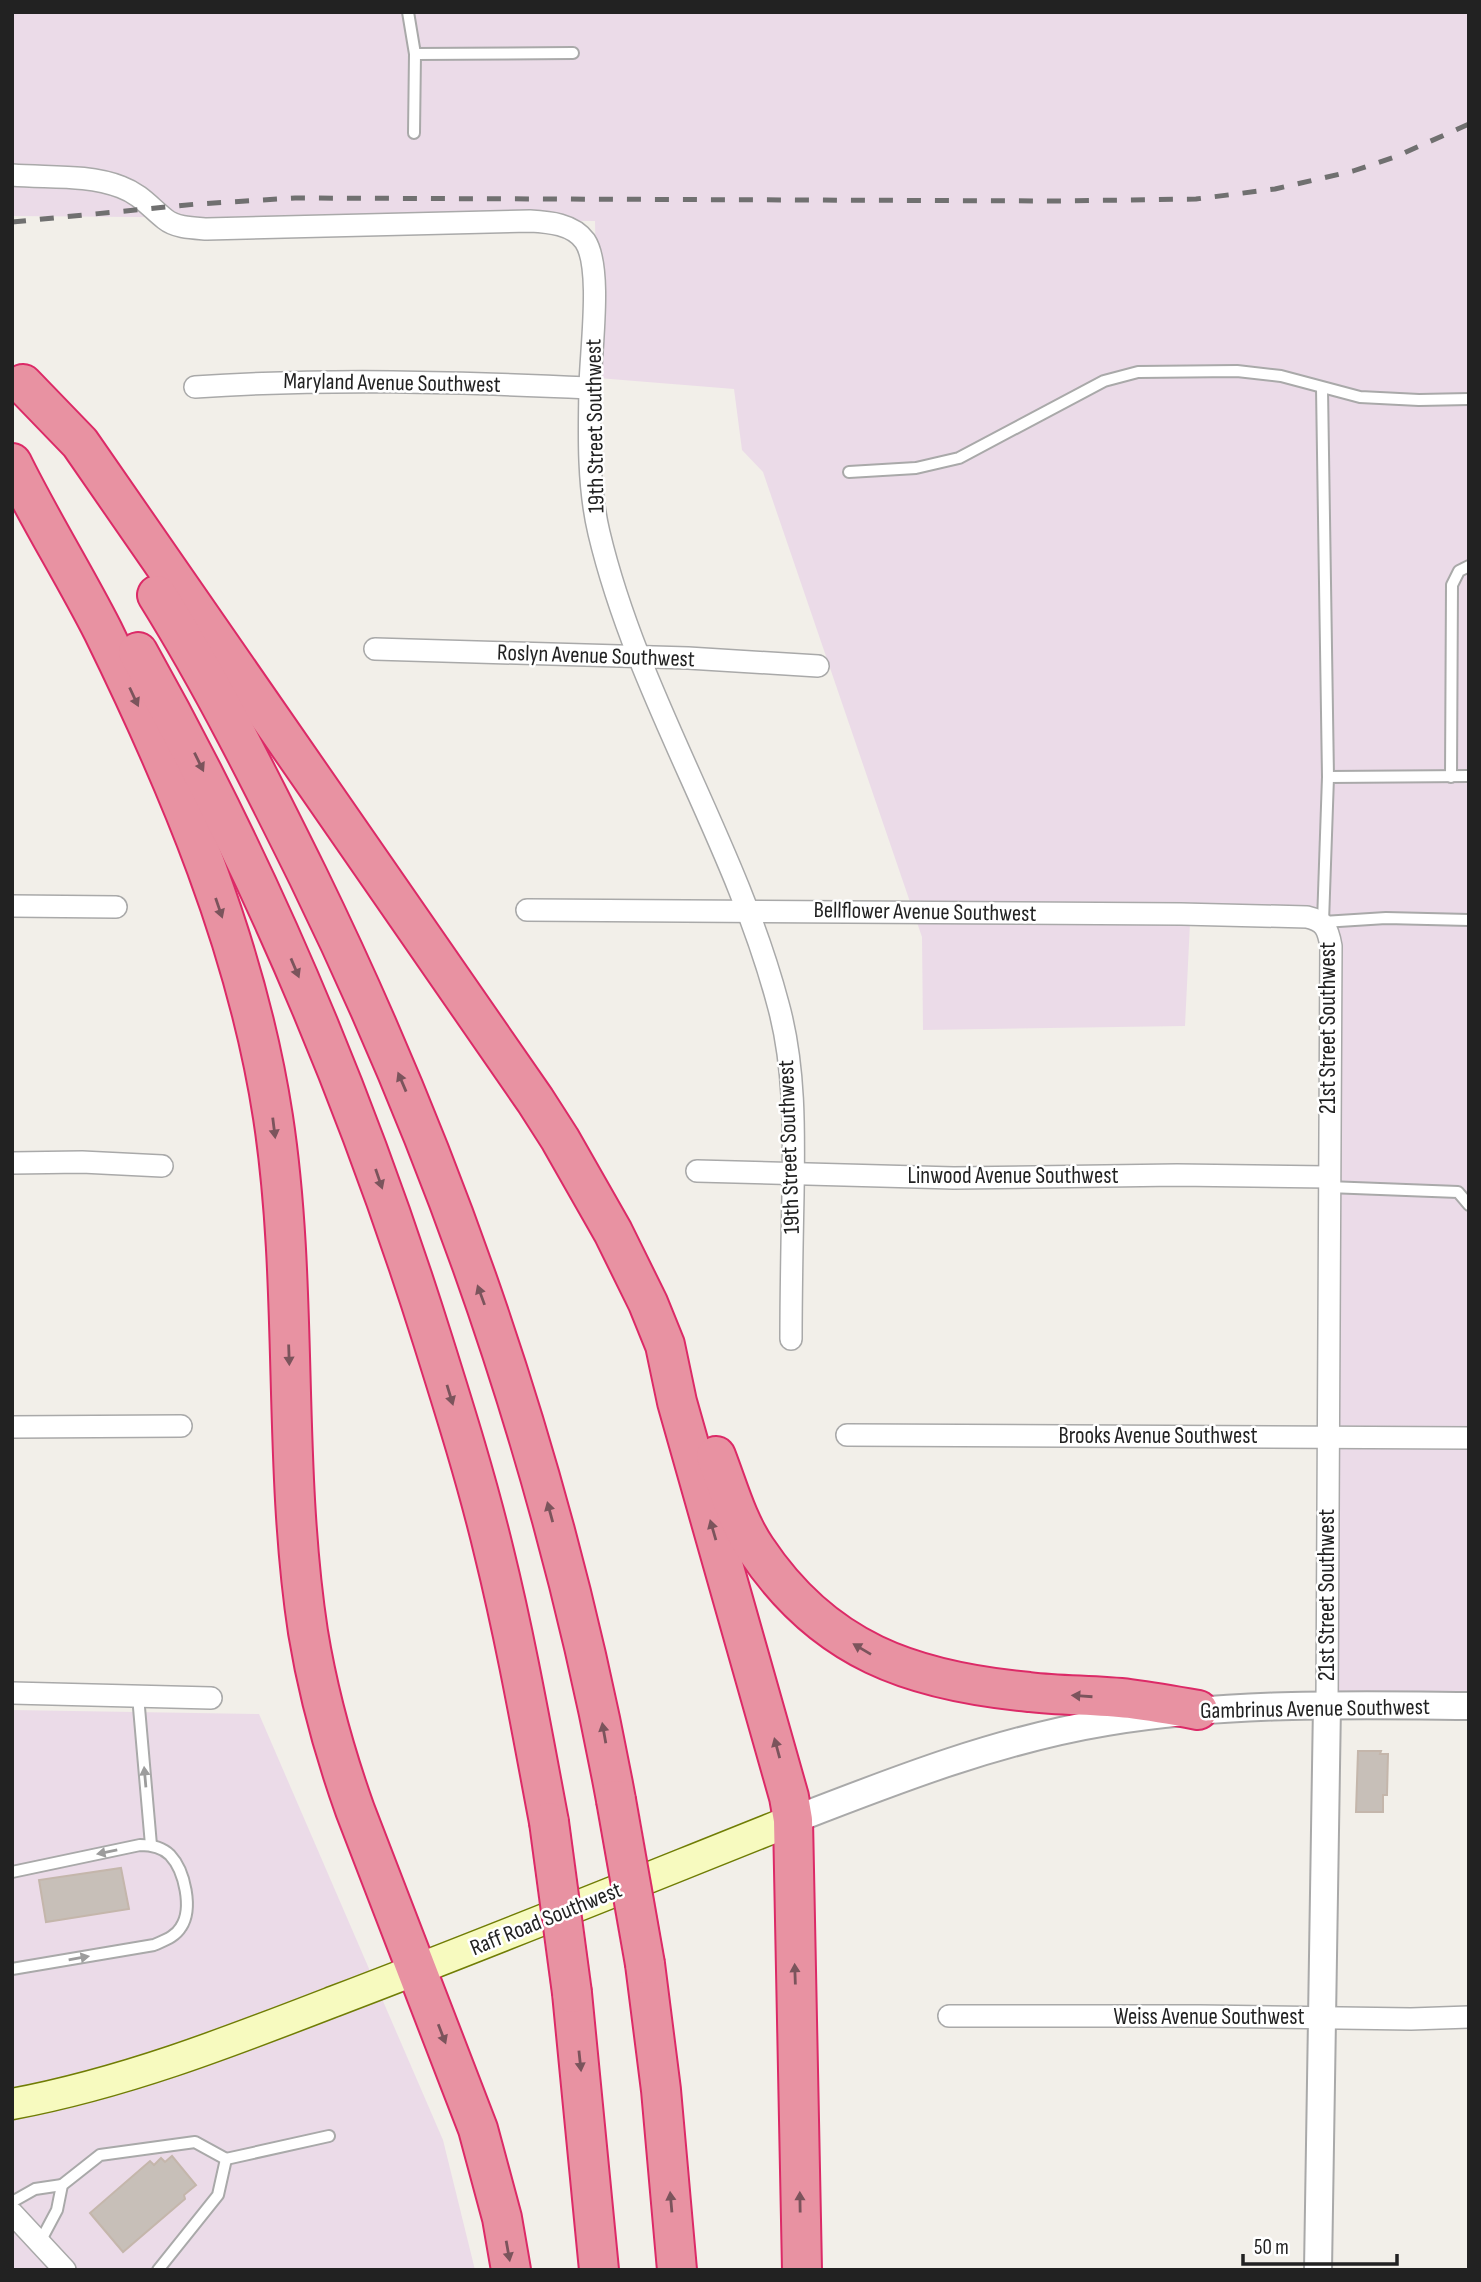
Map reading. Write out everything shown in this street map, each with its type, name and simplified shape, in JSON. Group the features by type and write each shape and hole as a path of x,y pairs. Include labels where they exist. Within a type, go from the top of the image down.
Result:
{"highway":[{"path":"18,376 80,443 535,1100 613,1232 648,1303 665,1345 689,1391 740,1519 755,1548 788,1591 832,1629 864,1650 892,1664 931,1677 1004,1689 1129,1699 1198,1710"},
{"path":"18,376 178,629 264,787 338,937 424,1134 504,1359 547,1502 600,1711 645,1964 661,2090 677,2270"},
{"path":"12,452 114,608 190,745 256,878 329,1047 413,1275 472,1469 494,1552 549,1822 572,1993 599,2270"},
{"path":"12,463 102,629 176,793 235,954 259,1040 273,1118 280,1178 296,1512 315,1672 338,1762 481,2140 502,2218 511,2270"},
{"path":"665,1345 677,1402 772,1730 793,1820 802,2270"}],"main road":[{"name":"Raff Road Southwest","path":"12,2104 97,2085 178,2060 418,1970 793,1820"}],"street":[{"name":"19th Street Southwest","path":"12,175 79,178 110,183 138,195 165,219 177,225 207,229 530,221 561,225 583,239 592,261 594,287 590,454 598,531 614,586 640,656 766,962 785,1035 793,1111 791,1339"},
{"name":"Maryland Avenue Southwest","path":"195,387 365,380 590,388"},
{"name":"Roslyn Avenue Southwest","path":"375,649 640,656 818,666"},
{"path":"12,906 116,907"},
{"name":"Bellflower Avenue Southwest","path":"527,911 1181,914 1307,917 1323,922"},
{"name":"21st Street Southwest","path":"1318,2270 1327,1705 1331,946 1323,922"},
{"path":"12,1163 162,1166"},
{"name":"Linwood Avenue Southwest","path":"697,1171 954,1178 1177,1175 1328,1182"},
{"path":"12,1427 181,1426"},
{"name":"Brooks Avenue Southwest","path":"847,1434 1469,1438"},
{"path":"12,1693 211,1698"},
{"name":"Gambrinus Avenue Southwest","path":"1078,1728 1227,1707 1469,1706"},
{"name":"Raff Road Southwest","path":"793,1820 965,1756 1078,1728"},
{"name":"Weiss Avenue Southwest","path":"949,2016 1411,2019 1469,2017"},
{"path":"12,2213 65,2270"}],"lane":[{"path":"408,12 415,54 414,133"},
{"path":"415,54 573,52"},
{"path":"849,472 916,468 959,458 1104,381 1139,372 1237,371 1280,376 1360,397 1469,399"},
{"path":"1322,388 1328,777 1323,922 1386,918 1469,920"},
{"path":"1451,776 1451,584 1459,570 1469,566"},
{"path":"1328,777 1469,776"},
{"path":"1328,1182 1458,1192 1469,1205"},
{"path":"138,1696 151,1845"},
{"path":"12,1872 151,1845 168,1853 175,1863 184,1887 188,1910 183,1925 175,1935 154,1945 12,1969"},
{"path":"12,2202 35,2189 62,2185 100,2155 195,2142 226,2160 251,2152 329,2136"},
{"path":"158,2270 218,2195 226,2160"},
{"path":"40,2242 57,2210 62,2185"}],"shaded area":[{"path":"12,12 1469,12 1469,1694 1333,1693 1337,925 1190,923 1185,1026 923,1030 922,937 763,472 742,450 734,389 598,378 595,221 12,216"},
{"path":"12,1710 259,1714 443,2140 475,2270 12,2270"}],"building":[{"path":"1358,1751 1381,1751 1380,1754 1388,1754 1387,1795 1383,1795 1383,1812 1356,1812"},
{"path":"121,1868 129,1909 46,1922 39,1880"},
{"path":"172,2156 196,2185 184,2195 185,2199 123,2252 90,2213 150,2161 154,2165 161,2158 165,2162"}],"railway":[{"path":"12,222 197,204 295,198 1058,201 1196,199 1275,189 1353,171 1395,157 1469,124"}]}
